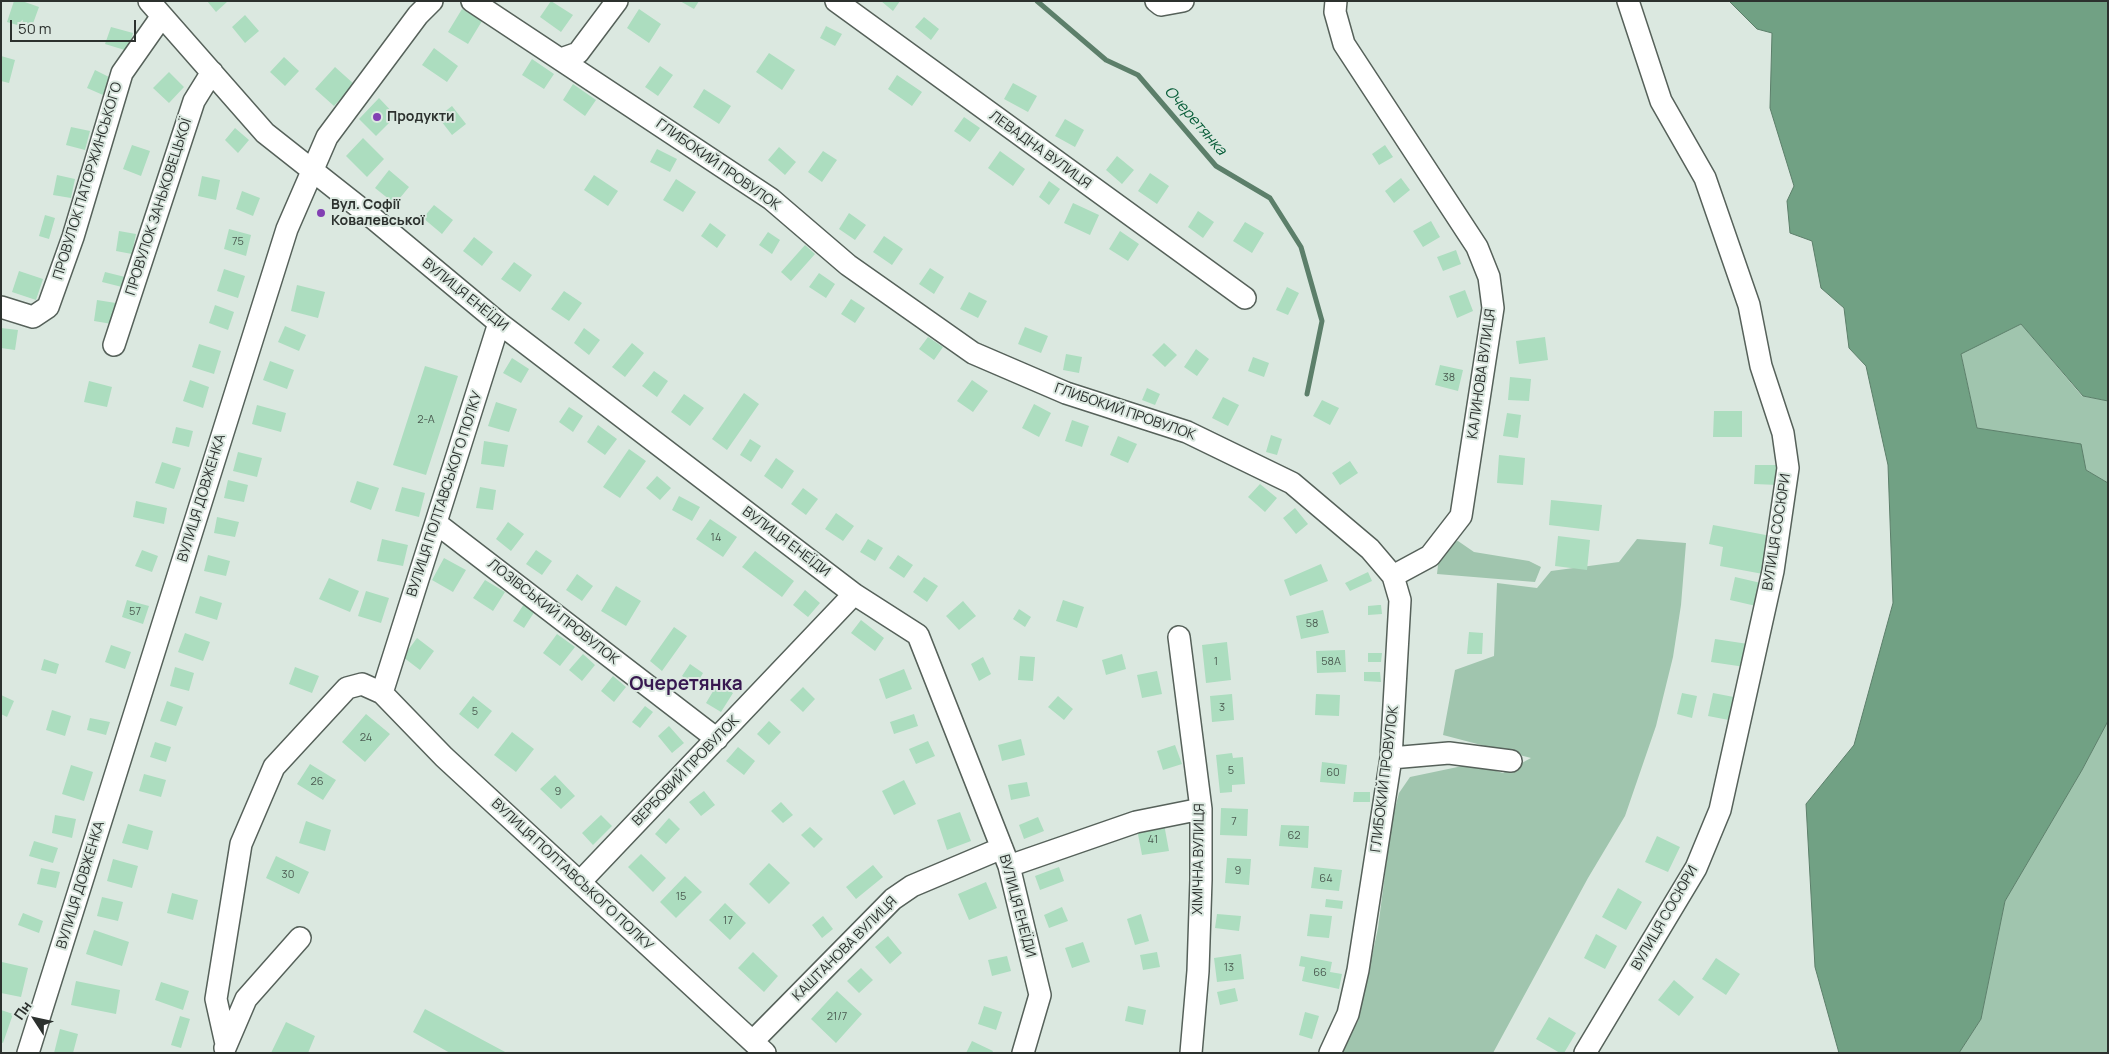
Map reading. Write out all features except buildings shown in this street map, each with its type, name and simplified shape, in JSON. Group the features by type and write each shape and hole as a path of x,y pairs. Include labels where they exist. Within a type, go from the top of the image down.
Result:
{"street":[{"name":"ВУЛИЦЯ ДОВЖЕНКА","path":"28,1053 287,229 327,137 418,15 432,1"},
{"name":"ГЛИБОКИЙ ПРОВУЛОК","path":"472,1 771,199 848,265 973,353 1066,393 1188,432 1292,483 1370,549 1393,576 1400,600 1391,758 1358,970 1348,1014 1330,1053"},
{"path":"561,59 578,53 617,1"},
{"name":"ЛЕВАДНА ВУЛИЦЯ","path":"836,1 1245,298"},
{"path":"1156,1 1161,5 1183,1"},
{"name":"КАЛИНОВА ВУЛИЦЯ","path":"1336,1 1335,12 1344,44 1477,247 1489,277 1493,308 1460,516 1430,556 1393,576"},
{"name":"ВУЛИЦЯ СОСЮРИ","path":"1585,1053 1696,868 1720,810 1772,571 1788,468 1783,433 1761,366 1748,305 1706,178 1660,101 1628,1"},
{"path":"156,8 265,133 312,170"},
{"name":"ПРОВУЛОК ПАТОРЖИНСЬКОГО","path":"1,307 33,317 48,306 73,237 122,73 156,8"},
{"name":"ПРОВУЛОК ЗАНЬКОВЕЦЬКОЇ","path":"114,346 194,101 212,72"},
{"name":"ВУЛИЦЯ ЕНЕЇДИ","path":"312,170 499,323 854,594 918,635 1005,857 1040,995 1023,1053"},
{"name":"ВУЛИЦЯ ПОЛТАВСЬКОГО ПОЛКУ","path":"382,693 499,323"},
{"name":"ЛОЗІВСЬКИЙ ПРОВУЛОК","path":"436,523 717,739"},
{"name":"ВЕРБОВИЙ ПРОВУЛОК","path":"580,882 854,594"},
{"name":"ХІМІЧНА ВУЛИЦЯ","path":"1179,637 1201,809 1198,971 1191,1053"},
{"name":"ВУЛИЦЯ ПОЛТАВСЬКОГО ПОЛКУ","path":"225,1049 216,999 241,844 274,767 347,688 362,684 382,693 444,757 759,1047"},
{"path":"1391,758 1449,753 1512,761"},
{"name":"КАШТАНОВА ВУЛИЦЯ","path":"759,1047 893,899 912,886 1005,857 1136,822 1201,809"},
{"path":"225,1049 246,999 300,938"}],"shaded area":[{"path":"1729,1 2108,1 2108,401 2083,396 2021,324 1961,354 1977,428 2081,444 2086,470 2108,483 2108,721 2082,770 2005,901 1981,1019 1959,1053 1839,1053 1815,967 1806,804 1854,745 1893,603 1888,465 1866,366 1849,348 1844,308 1821,288 1812,241 1790,233 1787,201 1794,186 1770,108 1772,33 1757,29"},
{"path":"2021,324 2082,396 2108,401 2108,483 2086,470 2080,444 1977,428 1961,353"},
{"path":"1637,539 1686,543 1681,605 1673,657 1656,726 1625,816 1588,878 1493,1053 1340,1053 1358,1021 1378,928 1392,820 1399,793 1410,777 1472,764 1503,773 1531,758 1443,735 1455,670 1494,656 1497,583 1537,588 1551,571 1619,562"},
{"path":"1458,541 1474,552 1529,561 1541,567 1535,582 1437,574 1439,556 1447,543"},
{"path":"2108,721 2108,1053 1959,1053 1981,1019 2005,901 2082,770"}],"waterway":[{"name":"Очеретянка","path":"1037,1 1106,60 1138,75 1216,166 1270,198 1301,247 1322,321 1307,394"}],"place":[{"name":"Продукти","path":"377,117"},
{"name":"Вул. Софії Ковалевської","path":"321,213"}],"district":[{"name":"Очеретянка","path":"686,685"}]}
